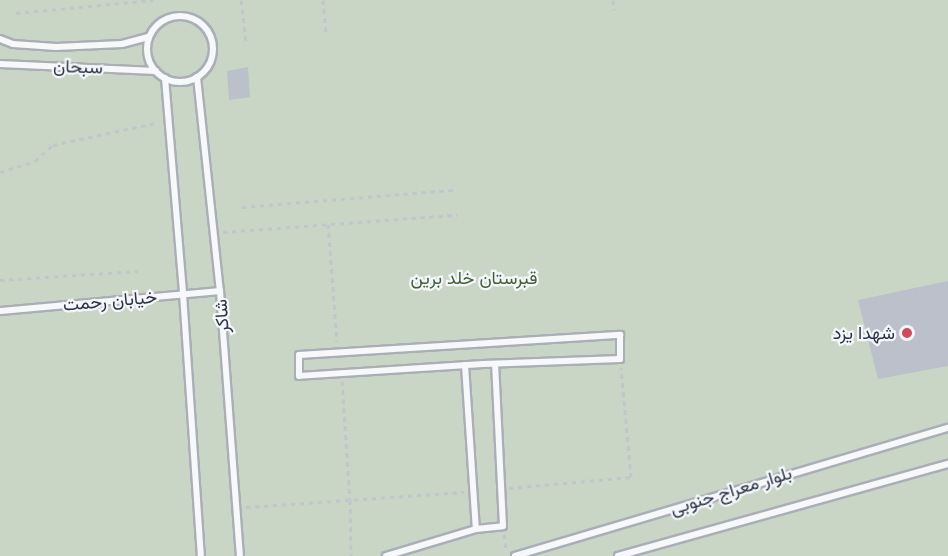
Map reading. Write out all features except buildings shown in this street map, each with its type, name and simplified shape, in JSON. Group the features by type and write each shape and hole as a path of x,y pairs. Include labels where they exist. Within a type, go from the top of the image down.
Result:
{"lane":[{"path":"177,16 190,18 201,24 209,34 212,58 197,77 182,82 165,78 149,61 147,49 149,37 155,27 165,20 177,16"},
{"name":"سبحان","path":"0,39 13,44 56,47 122,44 149,37"},
{"name":"سبحان","path":"0,64 156,71"},
{"name":"شاکر","path":"197,77 220,291 240,556"},
{"name":"شاکر","path":"165,78 201,556"},
{"name":"خیابان رحمت","path":"0,311 220,291"},
{"path":"620,335 620,359 465,365 299,376 299,355 338,353 620,335"},
{"path":"386,556 476,529 503,526 495,364"},
{"path":"465,365 476,529"},
{"name":"بلوار معراج جنوبی","path":"515,556 948,428"},
{"path":"618,556 948,464"}],"path":[{"path":"16,13 153,0"},
{"path":"241,0 246,43"},
{"path":"323,0 326,36"},
{"path":"613,0 614,10"},
{"path":"0,172 35,161 53,145 168,120"},
{"path":"242,207 455,190"},
{"path":"214,232 457,215"},
{"path":"328,224 338,353"},
{"path":"0,280 138,271"},
{"path":"341,373 350,500 351,556"},
{"path":"503,526 507,556"}],"green space":[{"name":"قبرستان خلد برین","path":"0,0 948,0 948,556 0,556"}],"place":[{"name":"شهدا یزد","path":"907,333"}]}
